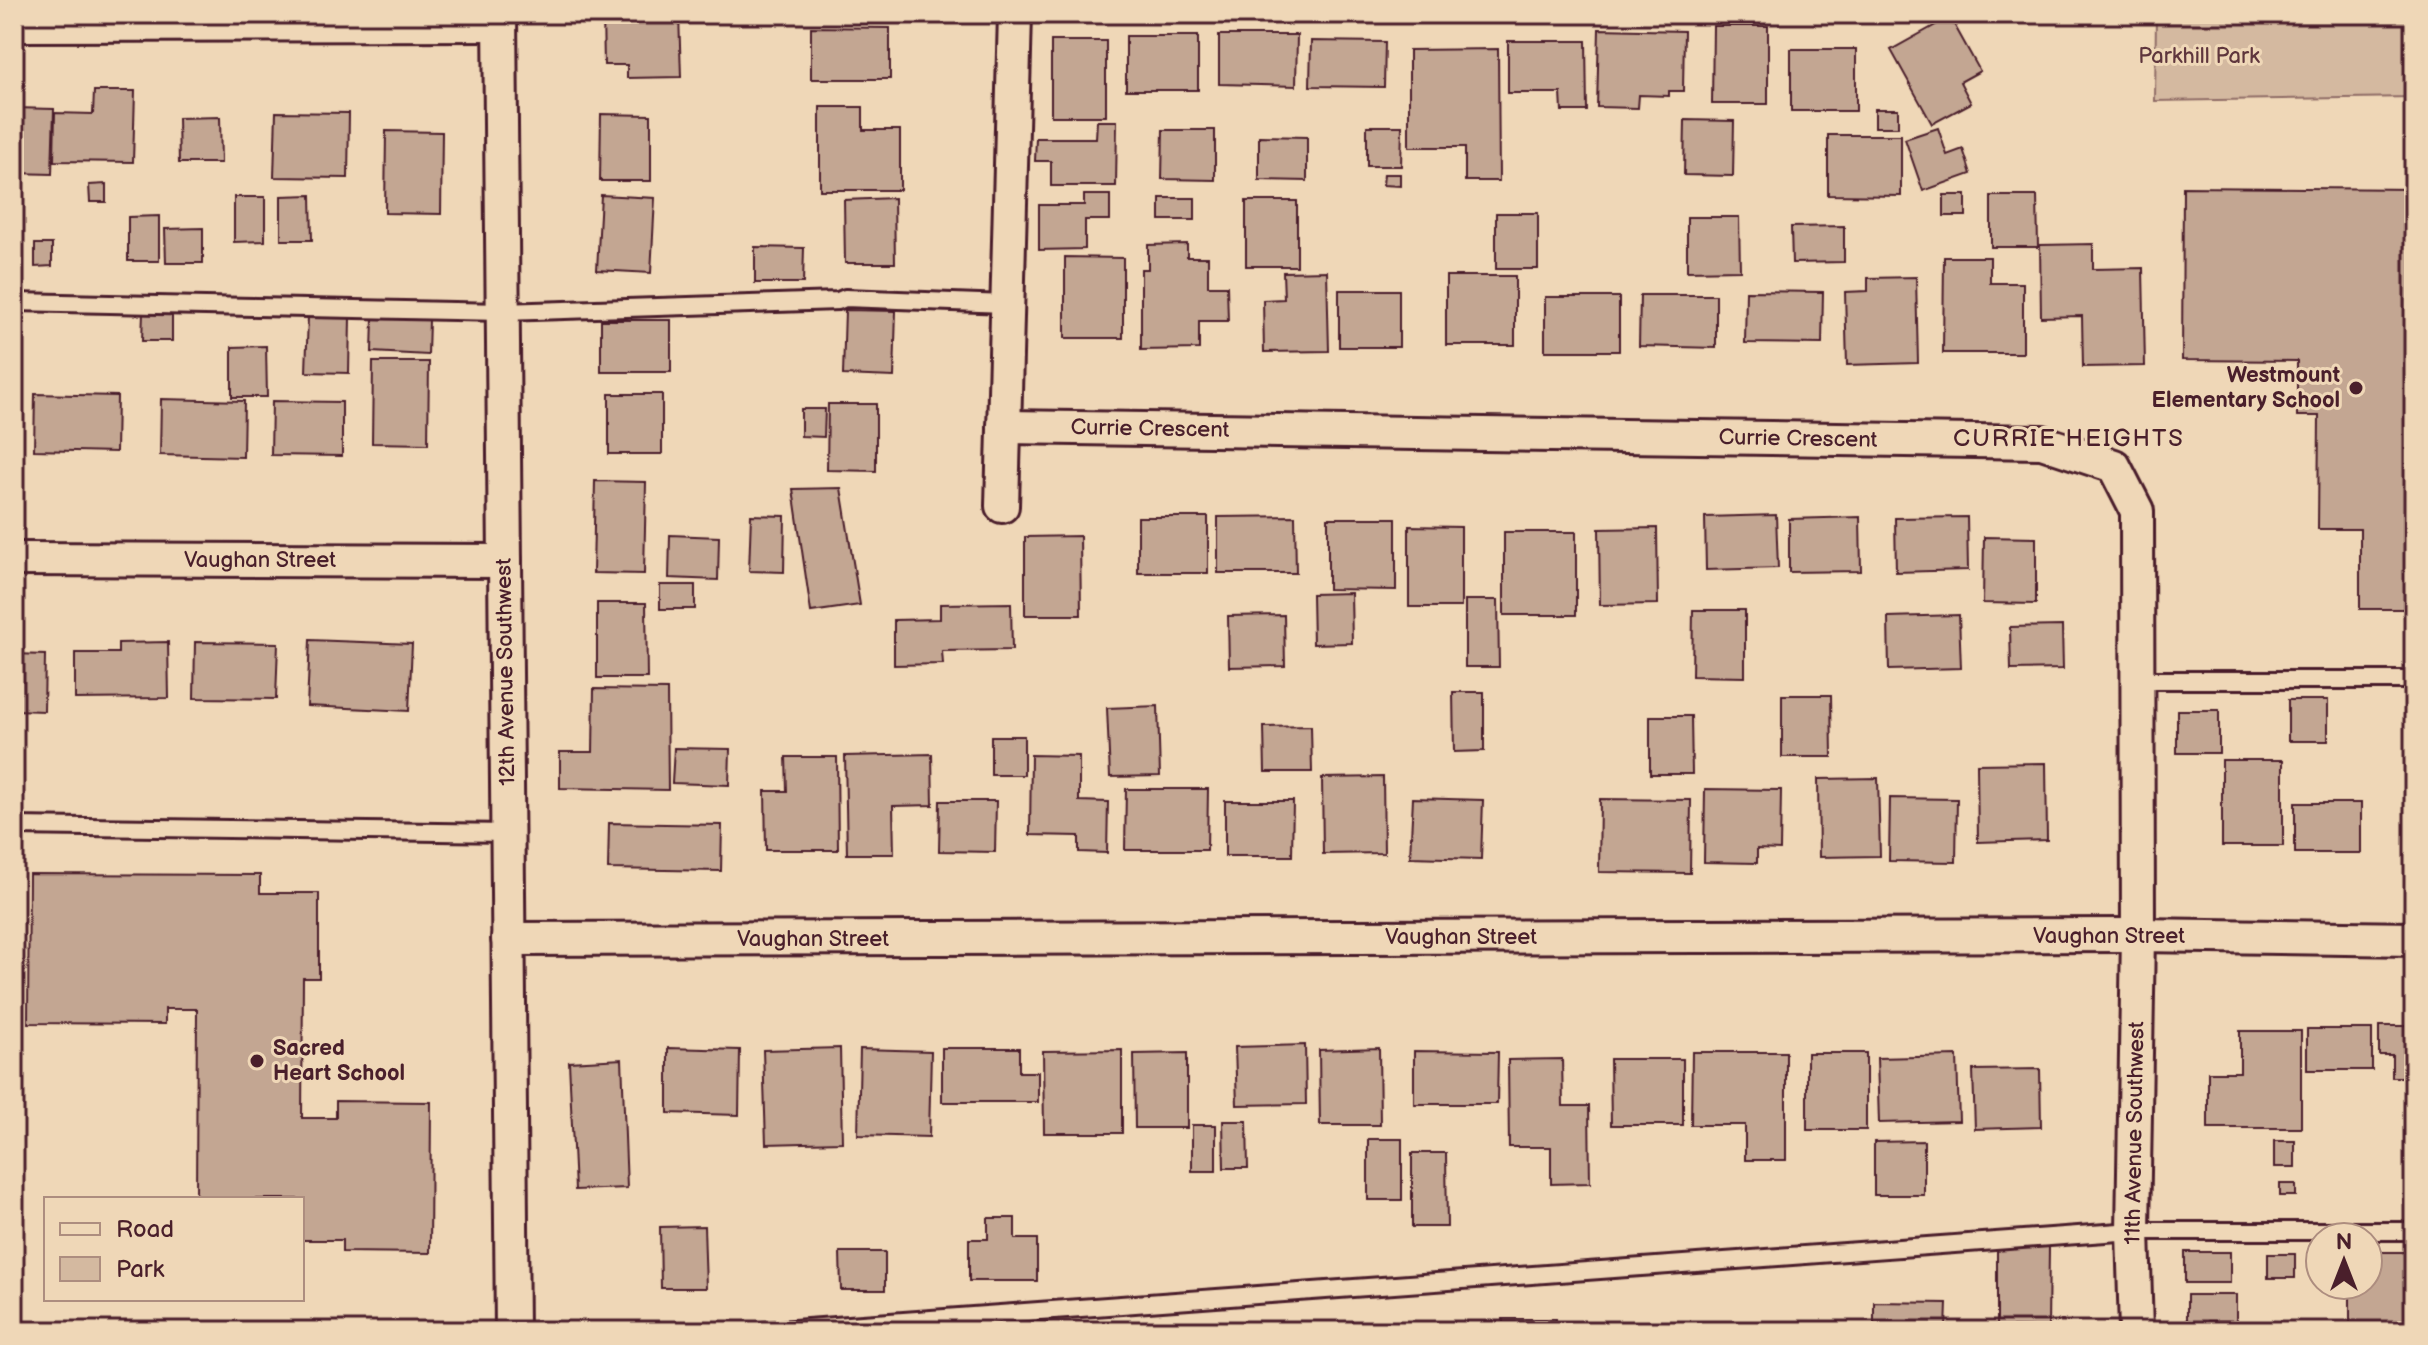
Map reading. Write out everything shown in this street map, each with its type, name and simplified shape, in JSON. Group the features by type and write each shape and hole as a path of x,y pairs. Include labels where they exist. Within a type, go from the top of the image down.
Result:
{"street":[{"path":"1002,506 1015,14"},
{"path":"14,25 500,19"},
{"name":"12th Avenue Southwest","path":"500,19 512,1331"},
{"name":"Currie Crescent","path":"1004,427 2042,442 2114,466 2137,511 2138,935"},
{"name":"Vaughan Street","path":"14,559 505,561"},
{"name":"Vaughan Street","path":"508,939 2138,935 2414,939"},
{"name":"11th Avenue Southwest","path":"2136,1331 2133,1231 2138,935"}],"lane":[{"path":"14,302 503,312 838,301 845,298 1006,304"},
{"path":"2139,680 2414,680"},
{"path":"14,826 508,833"},
{"path":"766,1331 2133,1231 2414,1231"}],"green space":[{"name":"Parkhill Park","path":"2156,14 2414,14 2414,97 2155,101"}],"building":[{"path":"603,14 679,14 681,77 627,78 627,65 604,65"},
{"path":"1950,17 1980,71 1960,82 1971,103 1932,124 1891,50"},
{"path":"1713,26 1768,26 1768,104 1712,104"},
{"path":"811,27 890,28 890,79 811,79"},
{"path":"1599,29 1684,31 1683,91 1669,91 1669,96 1639,95 1638,108 1597,107"},
{"path":"1219,35 1297,35 1296,86 1219,84"},
{"path":"1126,36 1198,36 1198,90 1126,90"},
{"path":"1051,41 1106,41 1106,116 1051,116"},
{"path":"1311,41 1385,42 1384,87 1310,86"},
{"path":"1508,41 1586,41 1587,111 1562,111 1561,93 1508,93"},
{"path":"1498,49 1499,181 1465,181 1465,147 1409,147 1409,50"},
{"path":"1791,49 1856,49 1856,111 1791,111"},
{"path":"94,91 135,91 133,162 54,161 55,113 93,114"},
{"path":"820,107 863,107 863,130 900,130 900,190 820,190"},
{"path":"14,108 54,109 52,174 14,173"},
{"path":"1875,109 1898,109 1898,127 1875,127"},
{"path":"276,112 349,113 348,178 274,177"},
{"path":"601,114 651,115 651,181 600,181"},
{"path":"220,117 221,163 179,163 178,118"},
{"path":"1685,120 1734,121 1733,176 1684,175"},
{"path":"1097,121 1117,121 1116,186 1051,186 1051,161 1035,161 1036,138 1096,138"},
{"path":"1367,126 1402,126 1401,166 1367,166"},
{"path":"1938,128 1947,155 1963,149 1971,174 1923,191 1905,139"},
{"path":"1163,130 1215,130 1215,180 1162,179"},
{"path":"386,131 442,132 441,214 385,213"},
{"path":"1828,135 1901,135 1901,196 1828,195"},
{"path":"1259,136 1307,137 1307,181 1259,180"},
{"path":"1384,174 1400,174 1400,186 1383,185"},
{"path":"106,184 106,202 90,202 89,185"},
{"name":"Westmount Elementary School","path":"2183,187 2414,189 2414,609 2360,609 2360,529 2318,529 2319,416 2297,416 2297,361 2182,360"},
{"path":"311,195 312,240 281,240 281,196"},
{"path":"601,195 655,198 651,273 597,270"},
{"path":"1084,195 1110,195 1110,220 1085,220 1085,249 1039,250 1039,205 1084,205"},
{"path":"1944,195 1966,195 1966,216 1944,216"},
{"path":"1991,196 2037,196 2038,247 1991,247"},
{"path":"234,197 265,197 265,241 234,242"},
{"path":"894,198 895,263 845,263 844,200"},
{"path":"1160,198 1195,198 1195,220 1160,220"},
{"path":"1246,201 1297,201 1297,266 1246,266"},
{"path":"1496,213 1538,213 1538,269 1496,269"},
{"path":"159,216 159,261 128,261 128,217"},
{"path":"1687,217 1739,217 1740,270 1687,271"},
{"path":"1844,226 1844,262 1792,263 1791,227"},
{"path":"203,228 203,263 166,263 165,229"},
{"path":"35,244 52,244 52,266 35,267"},
{"path":"1187,244 1187,257 1208,257 1208,286 1227,286 1228,321 1199,321 1199,349 1141,350 1141,269 1148,269 1148,245"},
{"path":"2093,244 2093,269 2143,268 2145,366 2083,367 2082,316 2041,317 2040,245"},
{"path":"755,247 804,248 803,283 755,283"},
{"path":"1065,257 1123,258 1123,338 1065,338"},
{"path":"1944,257 1990,257 1990,283 2023,283 2023,353 1943,353"},
{"path":"1327,271 1329,351 1264,352 1263,300 1284,299 1283,272"},
{"path":"1446,276 1515,276 1515,345 1446,345"},
{"path":"1916,277 1918,363 1847,365 1845,292 1868,291 1868,278"},
{"path":"1339,290 1399,290 1399,347 1339,347"},
{"path":"1746,291 1823,292 1822,344 1745,343"},
{"path":"1640,295 1716,295 1716,348 1639,346"},
{"path":"1545,297 1619,297 1619,351 1545,351"},
{"path":"845,310 896,311 894,377 843,375"},
{"path":"143,312 172,312 172,341 142,341"},
{"path":"308,316 350,317 349,373 306,372"},
{"path":"373,318 429,320 428,355 372,352"},
{"path":"601,320 671,320 671,372 601,372"},
{"path":"266,346 267,397 232,397 232,347"},
{"path":"373,362 429,362 428,444 372,443"},
{"path":"35,394 117,396 116,452 34,450"},
{"path":"609,394 662,394 662,454 609,454"},
{"path":"161,399 244,401 243,457 160,455"},
{"path":"272,401 342,402 342,456 271,455"},
{"path":"828,404 876,404 876,471 827,470"},
{"path":"801,409 825,409 824,437 801,436"},
{"path":"595,481 646,482 644,574 593,573"},
{"path":"841,488 860,605 811,612 793,489"},
{"path":"751,515 785,516 784,572 749,571"},
{"path":"1776,515 1778,568 1706,570 1705,517"},
{"path":"1295,516 1296,573 1218,573 1218,517"},
{"path":"1138,517 1208,517 1208,573 1138,573"},
{"path":"1860,517 1861,571 1789,572 1789,519"},
{"path":"1967,517 1968,570 1896,572 1895,518"},
{"path":"1328,518 1396,518 1396,590 1328,589"},
{"path":"1409,526 1461,527 1461,607 1409,607"},
{"path":"1657,528 1658,604 1600,605 1599,529"},
{"path":"1504,532 1576,532 1576,615 1504,615"},
{"path":"670,535 719,537 718,580 669,578"},
{"path":"1080,536 1081,615 1025,615 1025,537"},
{"path":"1984,537 2036,538 2036,604 1983,603"},
{"path":"660,585 695,585 695,609 660,609"},
{"path":"1351,593 1352,643 1313,644 1312,594"},
{"path":"1465,600 1498,600 1499,667 1465,667"},
{"path":"597,603 646,603 647,678 597,678"},
{"path":"1011,603 1012,650 942,651 943,664 894,665 894,620 940,619 940,604"},
{"path":"1693,610 1745,610 1745,677 1692,676"},
{"path":"1284,615 1285,666 1229,667 1228,616"},
{"path":"1959,615 1961,668 1889,670 1888,617"},
{"path":"2062,626 2063,669 2011,670 2010,627"},
{"path":"310,640 412,644 409,711 307,706"},
{"path":"168,642 169,698 75,699 75,653 118,653 118,643"},
{"path":"195,642 278,643 276,699 194,698"},
{"path":"14,654 45,655 44,711 14,710"},
{"path":"594,689 667,690 668,790 560,788 560,752 593,752"},
{"path":"1453,692 1484,692 1484,751 1454,752"},
{"path":"1782,695 1831,695 1832,757 1782,757"},
{"path":"2288,700 2328,700 2328,741 2288,741"},
{"path":"1158,706 1160,776 1110,777 1107,708"},
{"path":"2177,710 2219,710 2219,753 2177,753"},
{"path":"1650,716 1691,716 1692,774 1650,774"},
{"path":"1311,726 1312,772 1265,772 1264,727"},
{"path":"991,736 1024,736 1024,775 991,775"},
{"path":"674,748 730,749 729,785 672,783"},
{"path":"932,754 933,805 893,806 894,854 847,854 845,756"},
{"path":"1031,755 1079,756 1079,801 1108,802 1107,853 1079,852 1079,836 1030,835"},
{"path":"786,757 837,757 838,850 766,850 765,791 787,791"},
{"path":"2222,760 2283,760 2283,846 2222,846"},
{"path":"2046,763 2047,840 1978,842 1977,764"},
{"path":"1383,777 1384,853 1323,854 1322,778"},
{"path":"1878,778 1880,856 1819,857 1818,779"},
{"path":"1126,789 1208,789 1207,850 1125,850"},
{"path":"1705,789 1781,790 1780,850 1757,849 1757,863 1704,862"},
{"path":"1413,798 1483,800 1481,859 1410,857"},
{"path":"1890,798 1957,799 1956,862 1889,861"},
{"path":"1600,799 1691,800 1690,873 1599,872"},
{"path":"940,801 996,801 995,852 939,851"},
{"path":"1225,801 1293,801 1292,856 1225,856"},
{"path":"2295,803 2361,803 2361,853 2295,853"},
{"path":"609,823 722,825 721,871 608,869"},
{"name":"Sacred Heart School","path":"29,874 260,875 260,893 319,893 319,978 303,978 302,1118 336,1118 336,1101 431,1102 430,1253 342,1252 342,1240 304,1240 304,1197 196,1197 197,1009 165,1009 165,1024 28,1023"},
{"path":"2379,1026 2414,1026 2414,1077 2392,1077 2392,1055 2379,1055"},
{"path":"2307,1029 2372,1029 2372,1070 2307,1070"},
{"path":"2240,1031 2301,1031 2301,1128 2208,1128 2208,1072 2240,1072"},
{"path":"1305,1045 1306,1104 1237,1105 1235,1047"},
{"path":"668,1048 740,1050 739,1115 668,1113"},
{"path":"840,1048 842,1142 766,1144 763,1050"},
{"path":"942,1048 1019,1048 1019,1072 1038,1072 1038,1102 942,1102"},
{"path":"1379,1048 1380,1125 1320,1125 1319,1050"},
{"path":"860,1049 931,1051 929,1137 858,1135"},
{"path":"1122,1050 1122,1133 1044,1133 1043,1051"},
{"path":"1414,1051 1498,1052 1497,1104 1414,1104"},
{"path":"1692,1052 1786,1052 1786,1160 1745,1160 1745,1125 1691,1125"},
{"path":"1187,1053 1187,1128 1135,1128 1134,1054"},
{"path":"1807,1053 1866,1053 1866,1130 1807,1130"},
{"path":"1957,1056 1959,1121 1879,1123 1877,1058"},
{"path":"622,1059 627,1188 575,1190 569,1062"},
{"path":"1562,1059 1563,1106 1589,1106 1590,1183 1551,1184 1551,1147 1509,1147 1508,1060"},
{"path":"1610,1059 1683,1059 1683,1125 1611,1125"},
{"path":"2040,1069 2041,1127 1975,1129 1973,1070"},
{"path":"1223,1121 1247,1121 1248,1168 1224,1168"},
{"path":"1192,1125 1216,1125 1216,1171 1192,1171"},
{"path":"1368,1139 1402,1139 1402,1200 1368,1200"},
{"path":"1924,1141 1924,1195 1874,1195 1874,1142"},
{"path":"2274,1141 2295,1141 2295,1167 2274,1167"},
{"path":"1412,1153 1446,1153 1447,1227 1412,1227"},
{"path":"2280,1184 2296,1184 2296,1196 2280,1196"},
{"path":"988,1218 1015,1218 1015,1239 1037,1239 1037,1281 969,1281 969,1239 988,1239"},
{"path":"704,1226 706,1288 661,1288 660,1227"},
{"path":"1997,1246 2049,1247 2048,1328 1997,1327"},
{"path":"840,1252 885,1252 885,1290 841,1290"},
{"path":"2185,1252 2230,1252 2230,1283 2185,1283"},
{"path":"2384,1252 2409,1252 2409,1331 2350,1331 2350,1301 2384,1301"},
{"path":"2268,1254 2295,1254 2295,1278 2268,1278"},
{"path":"2187,1295 2236,1295 2236,1321 2209,1321 2209,1330 2187,1330"},
{"path":"1874,1302 1947,1303 1946,1331 1874,1331"},
{"path":"1503,1319 1556,1319 1556,1331 1503,1331"}],"place":[{"name":"Westmount Elementary School","path":"2356,388"},
{"name":"Sacred Heart School","path":"257,1061"}],"district":[{"name":"CURRIE HEIGHTS","path":"2069,438"}]}
